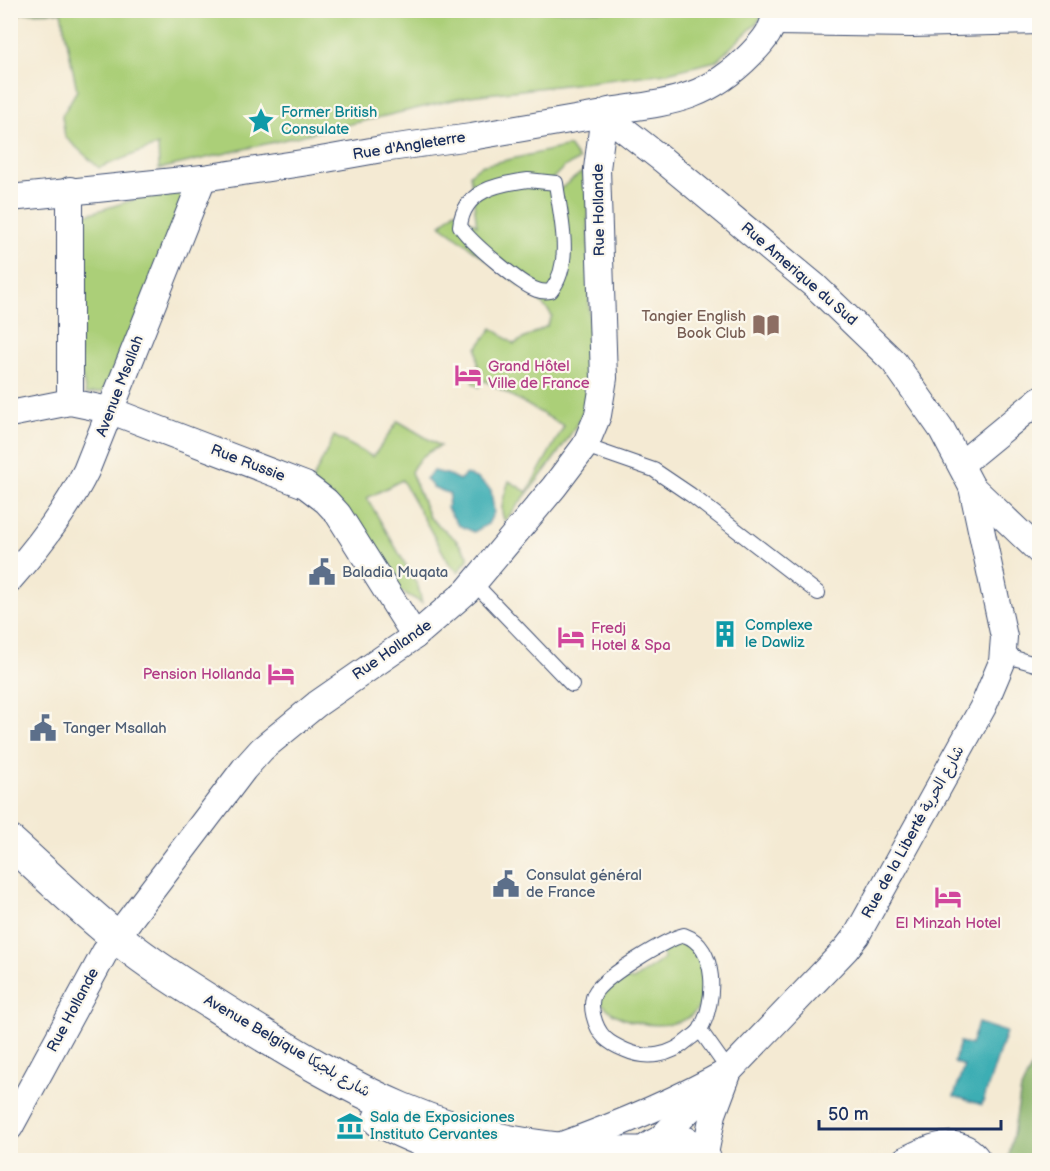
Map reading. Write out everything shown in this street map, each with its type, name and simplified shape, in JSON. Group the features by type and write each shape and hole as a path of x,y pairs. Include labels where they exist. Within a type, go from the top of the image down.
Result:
{"main road":[{"name":"Avenue Belgique شارع بلجيكا","path":"10,842 110,944 131,973 327,1092 407,1135 440,1149 480,1161"},
{"name":"Avenue Belgique شارع بلجيكا","path":"10,869 110,944 137,953 254,1029 370,1095 404,1110 538,1155 646,1153 669,1141 685,1143 699,1152 704,1160"}],"street":[{"name":"Rue d'Angleterre","path":"10,198 203,178 670,102 711,87 746,60 766,39 775,16 911,24 1040,21"},
{"name":"Rue Hollande","path":"10,1127 110,944 244,769 262,749 339,687 415,636 475,584 585,447 598,415 604,378 597,169 604,114"},
{"name":"Rue Amerique du Sud","path":"604,114 815,286 869,335 894,362 915,390 942,430 967,476"},
{"name":"Avenue Msallah","path":"10,579 47,534 74,495 93,454 203,178"},
{"path":"70,190 70,402"},
{"path":"1040,399 967,476 1040,552"},
{"name":"Rue Russie","path":"10,414 70,402 109,410 289,478 315,492 326,501 348,528 415,636"},
{"name":"Rue de la Liberté شارع الحرية","path":"704,1160 712,1113 729,1071 846,949 857,934 983,707 996,679 1002,663 1004,645 1002,622 967,476"},
{"path":"646,1153 729,1071"},
{"path":"538,1155 628,1122 696,1090 729,1071"},
{"path":"905,1161 936,1146 946,1144 969,1150 978,1161"}],"lane":[{"path":"528,180 556,183 564,253 556,285 551,291 544,292 526,285 464,233 460,226 468,203 486,189 528,180"},
{"path":"585,447 654,470 691,495 818,593"},
{"path":"475,584 572,685"},
{"path":"996,679 1014,663 1029,663 1014,658 1004,645"},
{"path":"684,935 693,938 700,945 709,970 710,1005 700,1030 677,1049 667,1053 641,1055 619,1047 605,1038 595,1020 592,1006 594,996 602,986 626,967 659,945 684,935"},
{"path":"700,1030 729,1071"}],"green space":[{"path":"11,10 765,11 757,23 716,61 667,73 470,96 159,169 158,145 99,168 65,137 62,116 77,90 61,12 22,13 11,19"},
{"path":"569,146 579,160 564,167 547,184 555,193 582,172 588,198 590,399 562,447 505,521 502,507 509,481 527,492 564,426 484,380 479,387 472,382 478,366 477,348 492,328 514,344 547,326 552,316 535,298 441,225 455,211 477,225 470,174 480,166"},
{"path":"203,178 103,392 86,394 79,362 78,217"},
{"path":"398,421 440,446 423,456 411,472 429,517 455,539 468,555 468,559 458,572 449,563 402,480 367,498 418,586 422,603 395,588 311,483 334,436 373,457"},
{"path":"682,941 693,948 697,955 704,981 699,1007 686,1019 666,1024 644,1024 614,1014 600,1002 600,994 622,978 633,980 664,959 662,951"},
{"path":"1039,1051 1039,1160 1013,1160 1009,1157 1021,1089"}],"water":[{"path":"433,471 459,480 466,474 478,479 491,490 494,512 488,524 474,532 458,525 447,508 450,494 433,487 426,479"},
{"path":"978,1023 1006,1032 982,1105 954,1096 964,1066 954,1062 960,1042 971,1045"}],"place":[{"name":"Former British Consulate","path":"261,121"},
{"name":"Tangier English Book Club","path":"766,325"},
{"name":"Grand Hôtel Ville de France","path":"468,375"},
{"name":"Baladia Muqata","path":"322,572"},
{"name":"Complexe le Dawliz","path":"725,634"},
{"name":"Fredj Hotel & Spa","path":"571,637"},
{"name":"Pension Hollanda","path":"281,674"},
{"name":"Tanger Msallah","path":"43,728"},
{"name":"Consulat général de France","path":"506,884"},
{"name":"El Minzah Hotel","path":"948,897"},
{"name":"Sala de Exposiciones Instituto Cervantes","path":"350,1126"}]}
